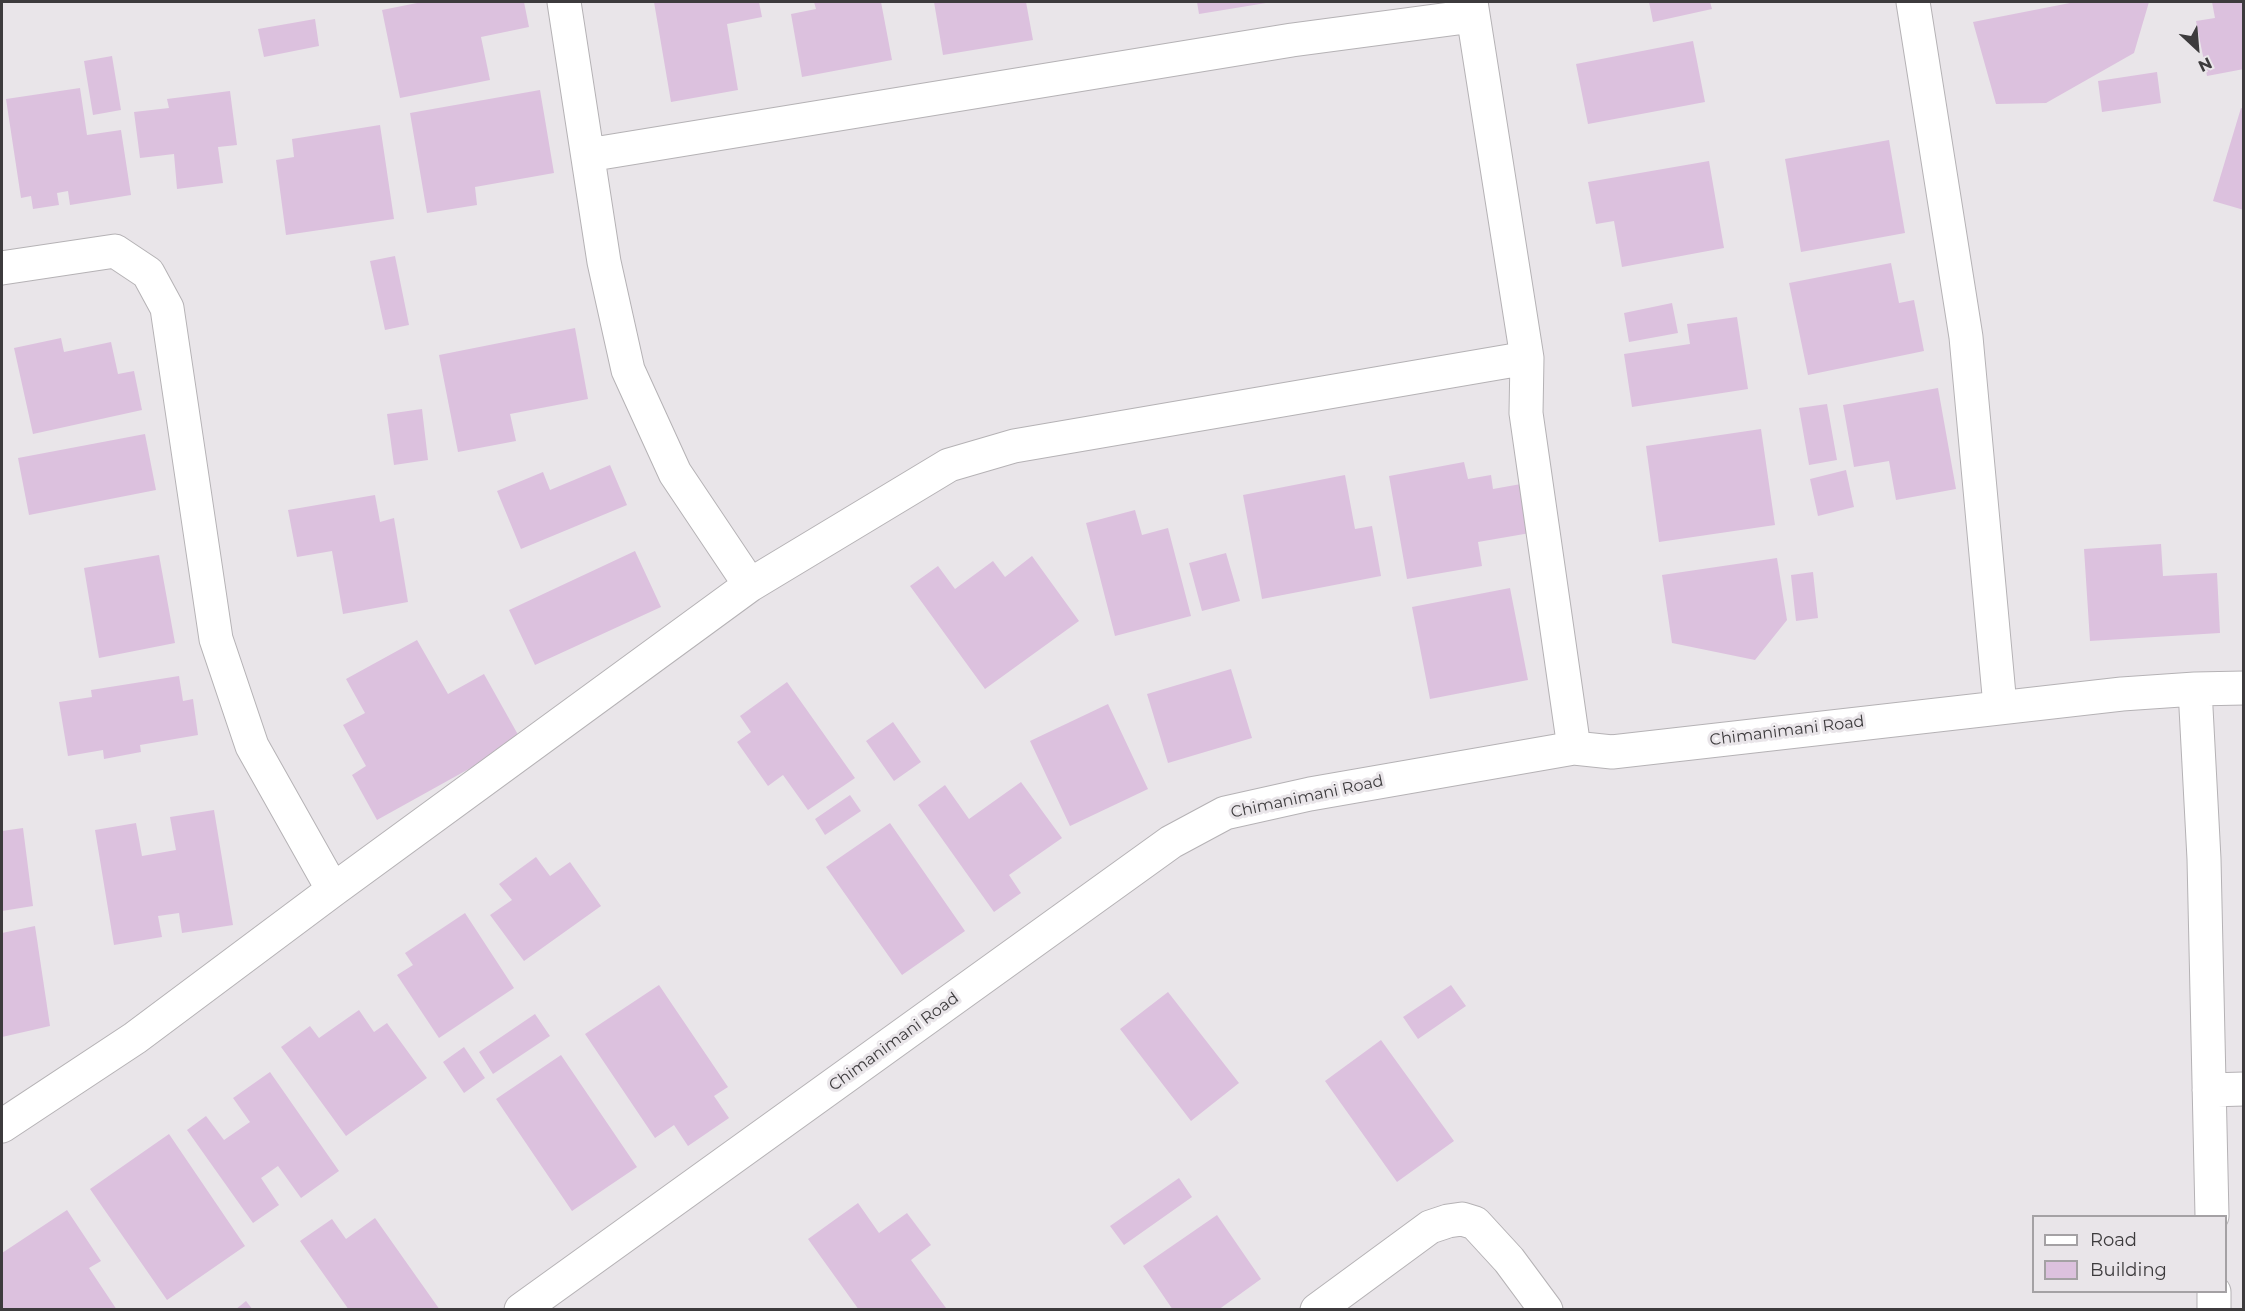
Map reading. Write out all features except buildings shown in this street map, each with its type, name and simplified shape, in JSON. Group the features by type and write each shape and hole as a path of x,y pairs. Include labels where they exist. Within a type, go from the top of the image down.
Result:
{"street":[{"path":"564,2 603,262 628,370 675,473 750,585"},
{"path":"1913,2 1966,337 2000,706"},
{"path":"588,155 1472,9 1527,358 1526,413 1574,748"},
{"path":"2,268 115,251 148,273 158,291 167,308 216,639 252,746 333,890"},
{"path":"2,1126 135,1038 750,585 949,465 1014,446 1527,358"},
{"name":"Chimanimani Road","path":"521,1310 1161,849 1226,813 1310,794 1574,748 1612,752 2000,706 2195,689 2244,688"},
{"path":"2195,689 2204,859 2212,1215"},
{"path":"2209,1090 2244,1089"},
{"path":"1317,1310 1430,1227 1462,1219 1475,1223 1509,1260 1546,1310"},
{"path":"2214,1293 2214,1310"}]}
